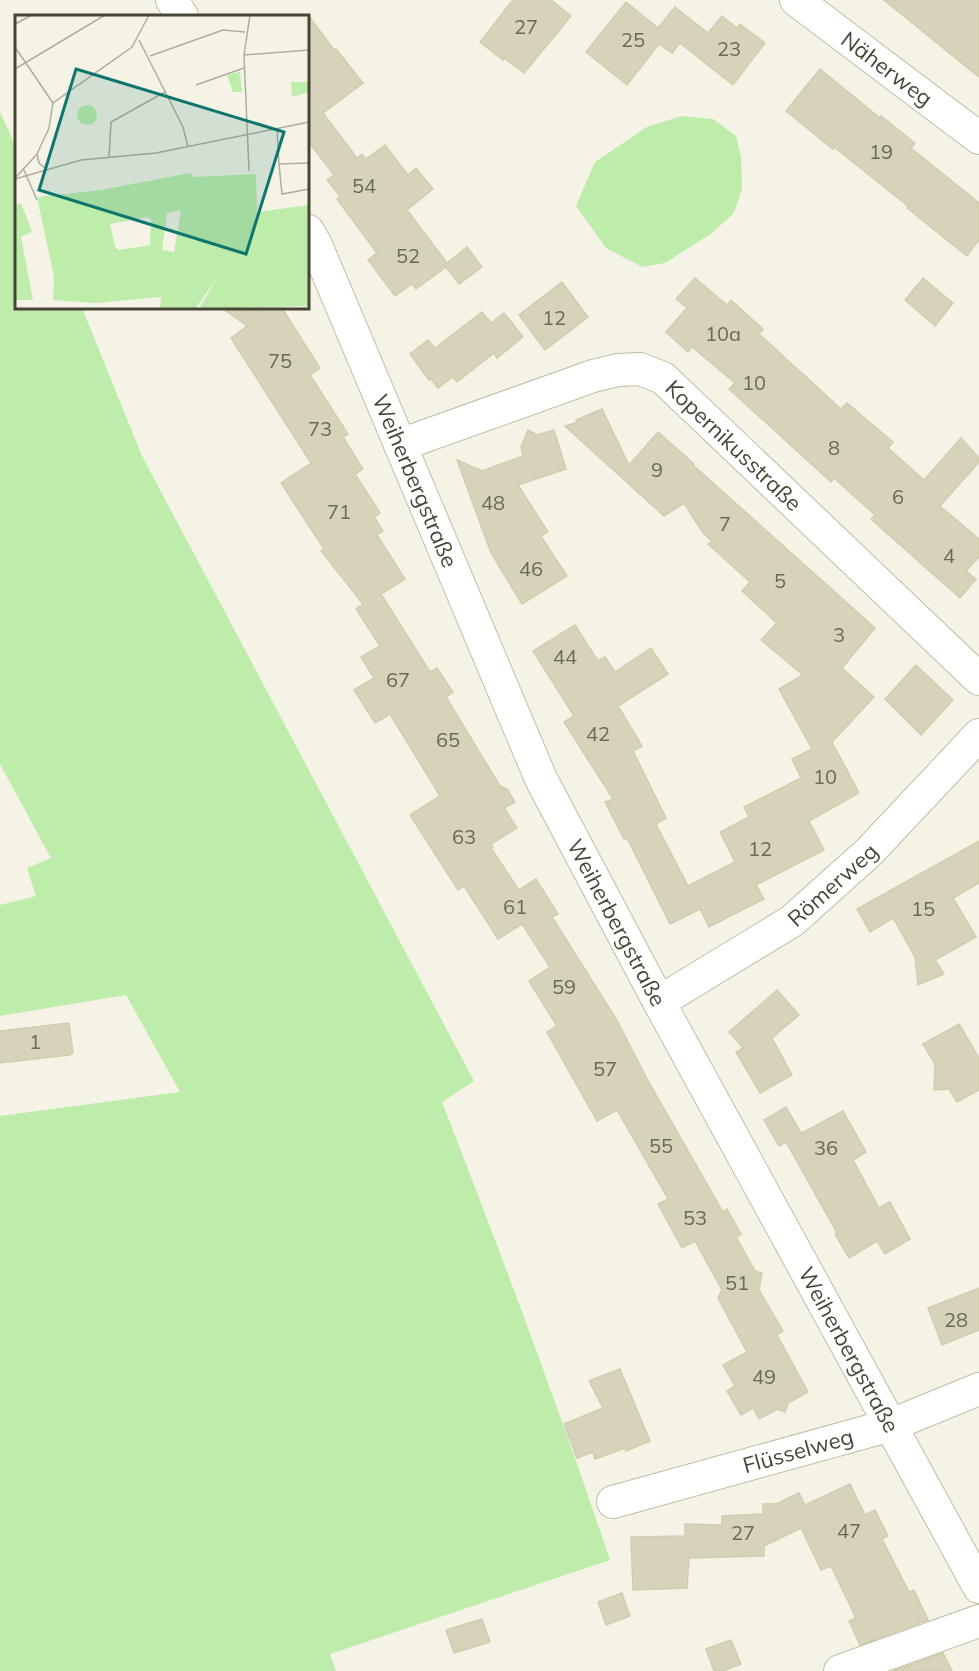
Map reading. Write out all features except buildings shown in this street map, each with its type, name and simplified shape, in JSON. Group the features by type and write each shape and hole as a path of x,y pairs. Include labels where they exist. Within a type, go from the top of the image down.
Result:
{"street":[{"name":"Näherweg","path":"796,0 979,138"},
{"name":"Weiherbergstraße","path":"309,233 542,779 658,1002 979,1587"},
{"name":"Kopernikusstraße","path":"400,445 593,376 618,370 640,369 663,378 979,679"},
{"name":"Römerweg","path":"658,1002 792,921 869,852 979,735"},
{"name":"Flüsselweg","path":"613,1502 891,1425 979,1389"},
{"path":"840,1671 979,1621"}],"green space":[{"path":"0,112 15,145 15,309 82,309 142,456 474,1081 442,1102 529,1330 610,1560 330,1654 336,1671 0,1671 0,1116 180,1092 126,995 0,1016 0,905 36,896 27,868 51,858 0,764"},
{"path":"681,116 713,119 736,136 741,157 742,188 734,213 712,233 665,263 642,267 606,248 576,206 595,162 647,127"}]}
